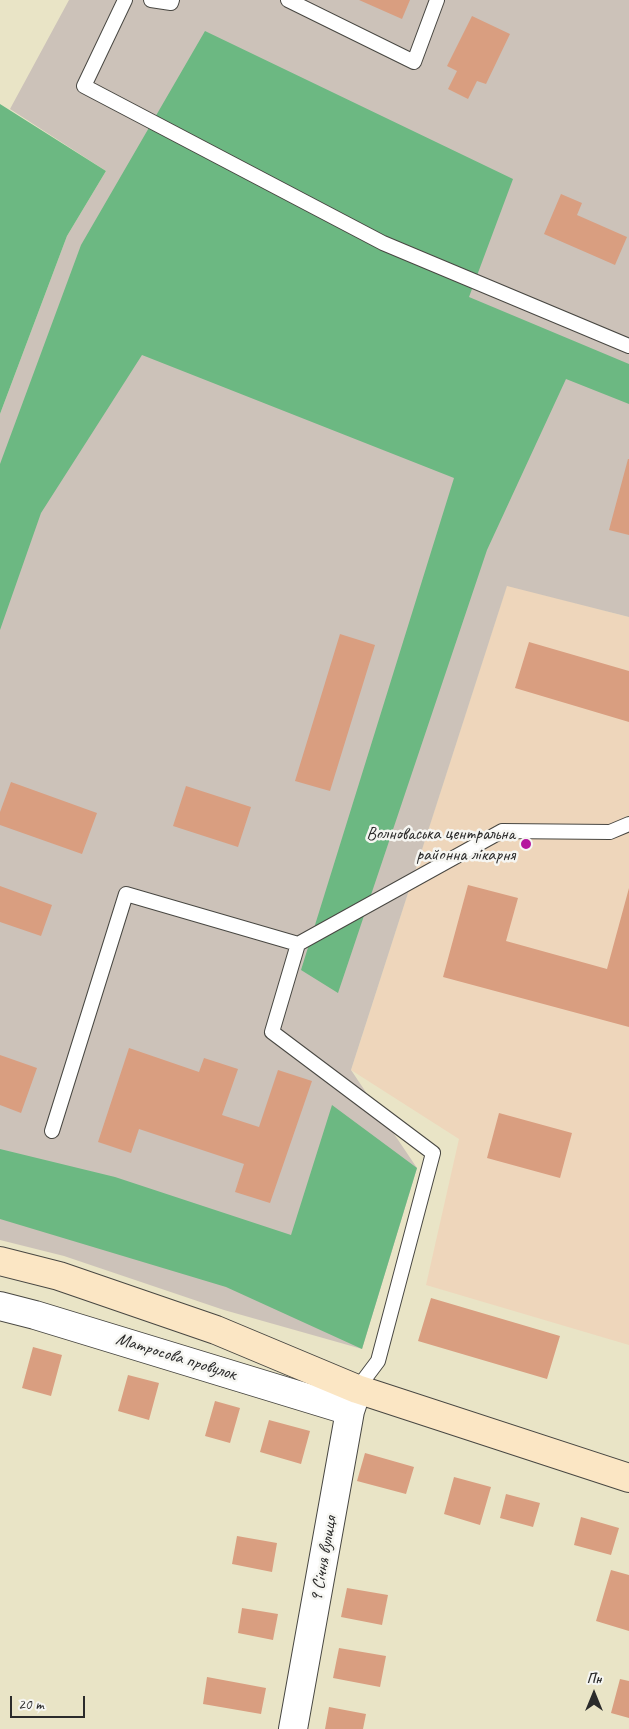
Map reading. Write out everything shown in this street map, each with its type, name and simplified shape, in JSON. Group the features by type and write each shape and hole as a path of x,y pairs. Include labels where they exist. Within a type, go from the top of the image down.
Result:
{"street":[{"path":"0,1261 59,1276 216,1330 353,1400"},
{"name":"Матросова провулок","path":"0,1306 177,1357 353,1400 629,1478"},
{"name":"9 Січня вулиця","path":"293,1729 353,1400"}],"lane":[{"path":"125,0 84,86 384,243 629,346"},
{"path":"152,0 171,3 172,0"},
{"path":"288,0 414,62 437,0"},
{"path":"353,1400 378,1361 433,1153 272,1032 298,944 502,831 610,832 629,824"},
{"path":"52,1131 126,894 298,944"}],"shaded area":[{"path":"69,0 629,0 629,617 507,586 351,1070 417,1168 362,1349 224,1310 64,1256 0,1240 0,414 67,236 106,171 10,109"},
{"name":"Волноваська центральна районна лікарня","path":"507,585 629,617 629,1345 426,1285 459,1139 351,1070"}],"green space":[{"path":"205,31 513,179 469,297 629,364 629,404 566,379 487,550 338,993 301,970 454,478 142,355 41,513 0,630 0,464 81,245"},
{"path":"0,104 106,171 67,236 0,414"},
{"path":"332,1105 417,1168 362,1349 226,1287 0,1219 0,1149 115,1177 291,1235"}],"building":[{"path":"359,0 410,0 402,19"},
{"path":"472,16 510,34 486,84 477,81 468,99 448,89 457,71 447,66"},
{"path":"561,194 582,203 577,215 627,237 615,265 544,234"},
{"path":"629,459 629,535 609,530"},
{"path":"340,634 375,645 330,791 295,781"},
{"path":"529,642 629,671 629,722 515,688"},
{"path":"11,782 97,813 82,854 0,825 0,812"},
{"path":"186,786 251,807 238,847 173,826"},
{"path":"468,885 518,898 506,941 607,969 629,888 629,1027 443,977"},
{"path":"0,886 52,905 41,936 0,922"},
{"path":"129,1048 199,1072 204,1058 238,1069 222,1115 259,1127 278,1070 312,1081 270,1203 235,1192 244,1164 139,1129 131,1153 98,1142"},
{"path":"0,1055 37,1068 21,1113 0,1105"},
{"path":"499,1113 572,1133 560,1178 487,1158"},
{"path":"431,1298 560,1336 547,1379 418,1341"},
{"path":"33,1347 62,1355 51,1396 22,1388"},
{"path":"128,1375 159,1383 149,1420 118,1411"},
{"path":"215,1401 240,1408 230,1443 205,1436"},
{"path":"269,1420 310,1431 301,1464 260,1452"},
{"path":"365,1453 414,1467 406,1494 357,1481"},
{"path":"454,1477 491,1487 480,1525 444,1514"},
{"path":"506,1494 540,1503 533,1527 500,1518"},
{"path":"581,1517 619,1528 611,1555 574,1545"},
{"path":"237,1536 277,1543 272,1572 232,1564"},
{"path":"611,1570 629,1575 629,1631 596,1621"},
{"path":"347,1588 388,1595 382,1625 341,1617"},
{"path":"242,1608 278,1614 273,1640 238,1633"},
{"path":"339,1648 386,1656 380,1687 333,1678"},
{"path":"207,1677 266,1688 261,1714 203,1704"},
{"path":"620,1679 629,1681 629,1718 611,1713"},
{"path":"329,1707 366,1714 363,1729 325,1729"}],"place":[{"name":"Волноваська центральна районна лікарня","path":"526,844"}]}
